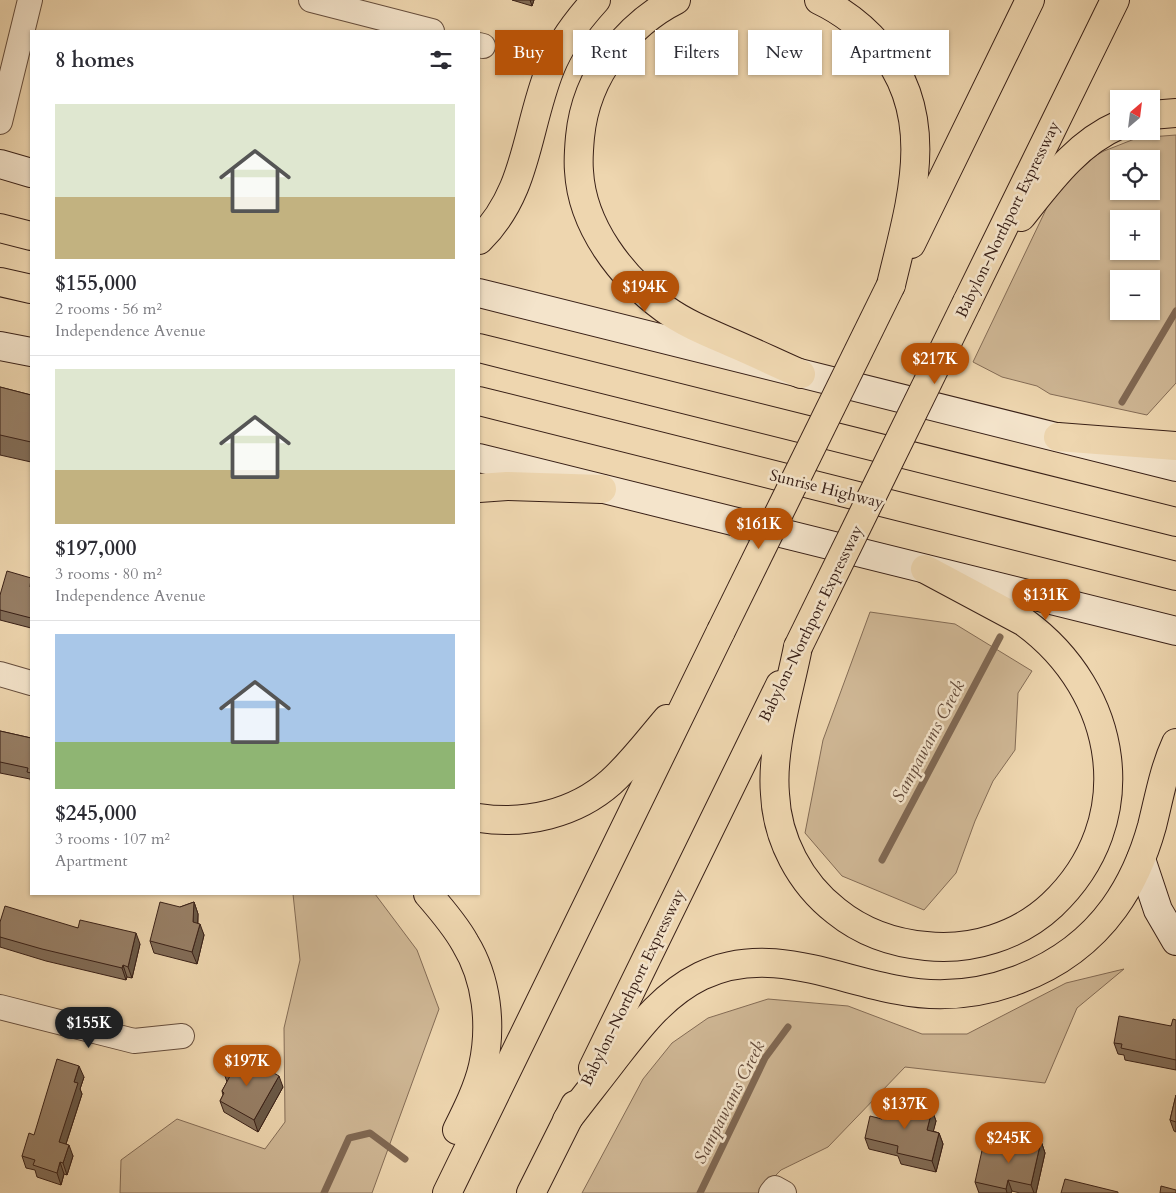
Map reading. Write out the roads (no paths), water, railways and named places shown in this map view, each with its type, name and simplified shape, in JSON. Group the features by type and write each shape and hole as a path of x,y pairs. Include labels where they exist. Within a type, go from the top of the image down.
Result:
{"main road":[{"path":"480,239 498,218 515,189 522,170 545,82 559,49 570,31 596,0"},
{"path":"676,0 654,12 623,41 608,60 596,80 587,102 582,124 579,172 582,193 589,214 598,235 612,256 642,290 664,308 696,327 801,374"},
{"path":"819,0 835,8 856,23 885,54 898,72 913,116 916,137 914,182 891,285"},
{"path":"447,1193 1030,0"},
{"name":"Babylon-Northport Expressway","path":"531,1193 1115,0"},
{"path":"1160,114 1176,113"},
{"path":"993,250 1066,163 1095,138 1110,130"},
{"path":"0,164 30,173"},
{"path":"0,228 30,236"},
{"path":"0,282 30,289"},
{"path":"480,293 1176,467"},
{"path":"0,346 30,352"},
{"path":"480,348 1176,522"},
{"name":"Sunrise Highway","path":"480,401 1176,576"},
{"path":"1058,437 1176,446"},
{"path":"480,458 1176,631"},
{"path":"480,488 507,486 602,489"},
{"path":"798,647 777,750 774,793 777,814 790,854 813,889 825,902 856,925 874,934 912,945 933,947 972,944 992,940 1028,923 1045,911 1074,881 1087,862 1103,824 1109,785 1109,768 1106,746 1100,725 1093,704 1071,667 1038,632 1024,622 926,569"},
{"path":"480,818 510,821 531,818 548,815 581,803 610,783 623,771 692,689"},
{"path":"567,1120 645,1020 672,994 689,982 704,975 739,964 760,962 794,965 918,994 961,994 1004,985 1043,969 1091,934 1115,907 1141,859 1152,825 1166,768 1176,743"},
{"path":"1141,859 1158,910 1176,941"},
{"path":"429,895 455,927 472,957 484,990 487,1009 486,1047 483,1067 471,1102 444,1158 432,1193"}],"street":[{"path":"0,122 30,0"},
{"path":"312,0 428,30"},
{"path":"0,674 30,683"},
{"path":"0,1007 134,1041 182,1036"},
{"path":"771,1193 775,1188 784,1193"}],"waterway":[{"name":"Sampawams Creek","path":"1122,402 1176,311"},
{"name":"Sampawams Creek","path":"882,860 1000,637"},
{"name":"Sampawams Creek","path":"700,1193 765,1058 788,1027"},
{"name":"Sampawams Creek","path":"324,1193 349,1138 370,1133 405,1159"}]}
